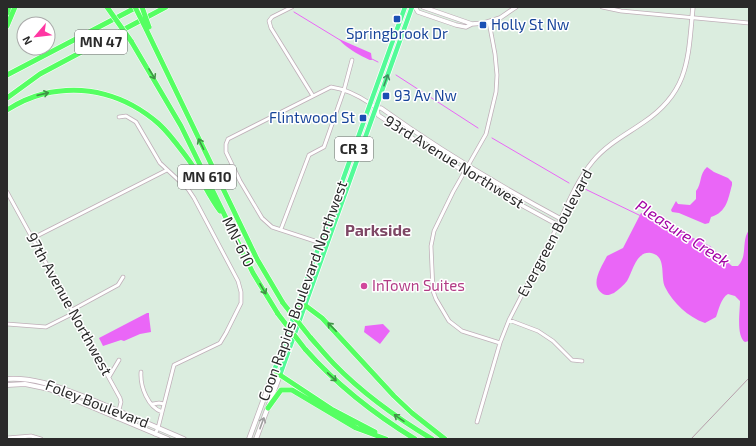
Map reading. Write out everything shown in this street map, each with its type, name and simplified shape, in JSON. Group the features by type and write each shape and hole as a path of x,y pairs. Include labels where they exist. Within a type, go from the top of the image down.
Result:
{"highway":[{"path":"7,13 9,7"},
{"path":"7,26 15,7"},
{"name":"MN-610","path":"108,7 131,41 181,126 254,273 278,314 305,349 330,375 360,402 394,427 415,439"},
{"name":"MN 47","path":"7,74 136,7"},
{"name":"MN 610","path":"136,7 148,28"},
{"path":"142,7 148,28"},
{"name":"MN 47","path":"7,98 40,74 166,7"},
{"name":"MN-610","path":"148,28 154,47 257,259 283,303 334,364 357,386 399,418 432,439"},
{"path":"7,110 32,97 68,90 98,92 113,96 146,113 173,139 189,161 218,208 227,219"},
{"path":"297,308 306,306 312,309 327,323 394,396 412,413 445,439"},
{"path":"274,371 333,410 387,439"},
{"path":"268,408 280,390 292,390 356,428 387,439"}],"main road":[{"name":"Coon Rapids Boulevard Northwest","path":"249,439 405,7"},
{"name":"Coon Rapids Boulevard Northwest","path":"256,439 306,306 414,7"},
{"name":"Foley Boulevard","path":"7,379 25,379 44,382 120,411 184,439"},
{"name":"Foley Boulevard","path":"7,385 25,384 49,389 168,439"}],"street":[{"path":"292,7 272,17 269,21 271,28 313,96"},
{"path":"414,7 418,12 466,27 472,24 489,22 500,18 516,7"},
{"path":"423,7 472,24"},
{"path":"602,7 621,11 749,22"},
{"name":"Evergreen Boulevard","path":"477,422 500,343 509,320 582,178 593,161 608,147 657,113 674,95 687,64 693,7"},
{"path":"489,22 497,75 496,92 486,134 434,231 431,240 433,291 445,316 454,326 466,332 500,343"},
{"path":"281,229 309,155 324,147 344,90 352,60"},
{"path":"327,245 272,227 262,218 226,152 226,144 228,139 331,87 359,96 377,108"},
{"name":"93rd Avenue Northwest","path":"558,225 465,172 378,115 377,108 381,108 428,141 468,166 518,196 561,219"},
{"path":"118,117 126,116 136,122 156,158 188,189 238,281 241,292 241,303 222,340 217,345 174,365 158,428 155,434"},
{"path":"33,238 167,170"},
{"name":"97th Avenue Northwest","path":"7,192 120,398 122,402 120,411"},
{"path":"7,324 46,327 118,285 123,277"},
{"path":"509,320 538,331 553,341 572,360 582,362"},
{"path":"109,377 119,360"},
{"path":"141,372 144,394 157,410 162,412"},
{"path":"153,404 164,404"},
{"path":"117,418 120,411"},
{"path":"7,438 31,436 41,439"}],"shaded area":[{"path":"339,39 371,53 372,60 353,51"},
{"path":"707,167 728,178 732,182 732,185 724,208 716,215 711,217 709,223 705,224 679,213 672,212 671,210 676,201 678,204 690,205 696,199 696,191 704,170"},
{"path":"641,213 710,246 732,266 738,266 743,258 745,239 749,230 749,341 745,342 740,335 740,301 735,296 728,294 720,304 716,317 705,323 693,317 682,309 668,293 664,283 661,262 656,255 651,253 646,253 638,258 627,281 614,293 606,295 599,290 597,281 599,271 607,256 623,248"},
{"path":"149,313 151,332 103,346 99,338"},
{"path":"383,324 390,331 380,344 364,332 365,326"}],"waterway":[{"name":"Pleasure Creek","path":"294,12 340,40"},
{"name":"Pleasure Creek","path":"372,59 378,62"},
{"name":"Pleasure Creek","path":"396,75 478,128"},
{"name":"Pleasure Creek","path":"492,138 569,183"},
{"name":"Pleasure Creek","path":"585,189 641,216"}],"railway":[{"path":"691,439 749,378"}],"place":[{"name":"Springbrook Dr","path":"397,19"},
{"name":"Holly St Nw","path":"483,25"},
{"name":"93 Av Nw","path":"386,96"},
{"name":"Flintwood St","path":"363,118"},
{"name":"InTown Suites","path":"364,286"}],"district":[{"name":"Parkside","path":"378,230"}]}
